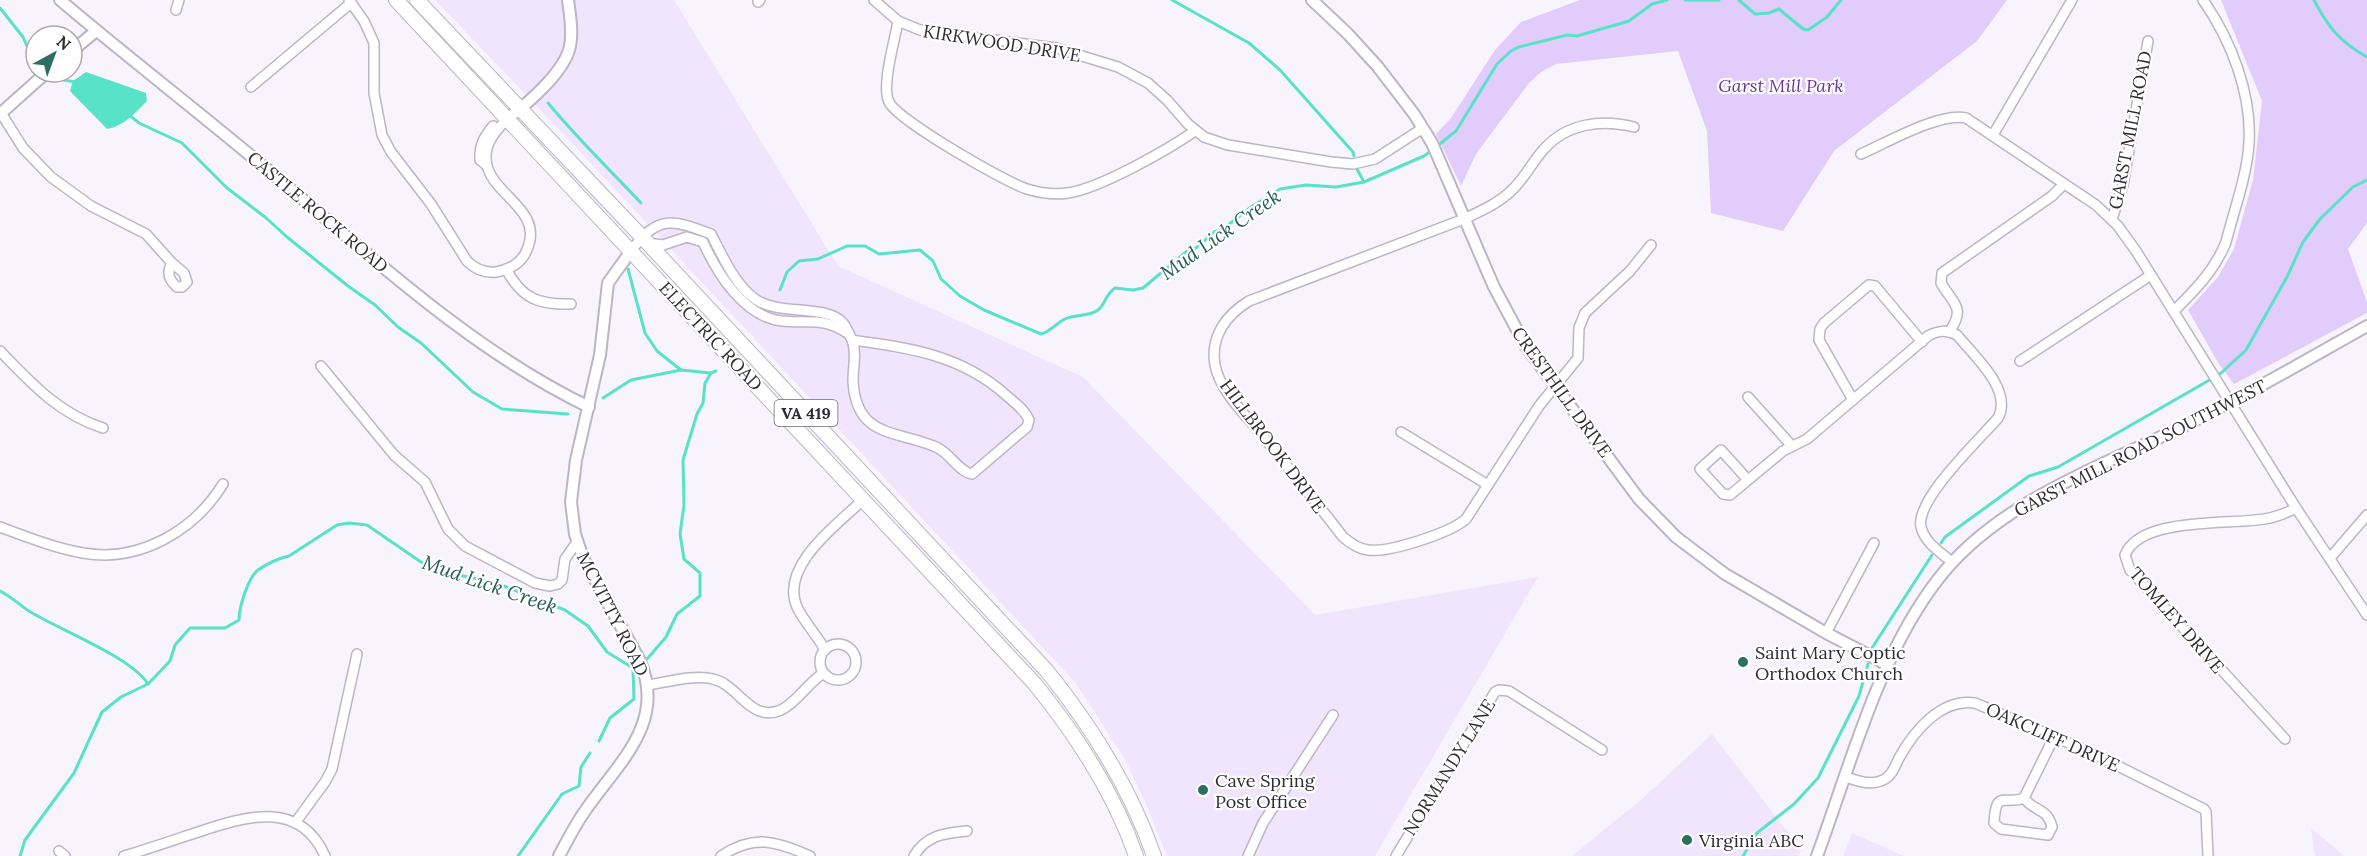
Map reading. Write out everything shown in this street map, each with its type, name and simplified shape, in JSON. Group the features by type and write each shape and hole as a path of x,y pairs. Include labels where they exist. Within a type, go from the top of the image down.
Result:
{"main road":[{"name":"ELECTRIC ROAD","path":"396,0 1035,684 1089,758 1108,793 1136,856"},
{"name":"ELECTRIC ROAD","path":"417,0 646,241 1047,671 1104,750 1138,815 1154,856"}],"street":[{"name":"CASTLE ROCK ROAD","path":"60,0 212,123 396,278 450,319 542,381 589,407"},
{"path":"251,87 350,1 367,26 374,43 375,101 382,135 391,152 431,204 467,261 473,267 486,272 506,270 524,256 529,245 530,227 522,211 497,182 488,166 480,160 479,150 483,137 494,125 507,119 520,108 553,75 568,55 572,37 568,0"},
{"name":"KIRKWOOD DRIVE","path":"874,0 898,21 909,27 938,33 1056,48 1118,67 1148,83 1204,137 1228,145 1353,164 1375,159 1423,128"},
{"name":"CRESTHILL DRIVE","path":"1312,0 1396,87 1423,128 1432,143 1464,219 1524,345 1639,499 1676,537 1725,574 1826,633 1888,665"},
{"path":"1993,135 2072,0"},
{"path":"2174,311 2213,269 2226,243 2249,144 2248,113 2239,74 2223,34 2203,0"},
{"path":"898,21 886,90 892,108 934,137 1027,189 1054,194 1080,190 1137,164 1177,143 1195,130"},
{"path":"84,41 96,31"},
{"name":"GARST MILL ROAD","path":"2112,219 2123,185 2148,41"},
{"path":"33,84 0,113 23,148 51,177 91,206 146,234 172,263"},
{"name":"GARST MILL ROAD","path":"1861,154 1950,116 1966,118 2096,205 2112,219 2151,275 2296,508 2367,615"},
{"name":"HILLBROOK DRIVE","path":"1634,127 1621,123 1593,123 1566,132 1544,149 1512,190 1485,209 1249,301 1232,313 1218,334 1214,354 1215,364 1224,386 1234,400 1343,537 1361,549 1371,551 1411,543 1449,531 1466,519 1539,406 1578,358 1579,328 1585,313 1630,271 1651,245"},
{"path":"1949,332 1957,318 1958,308 1954,298 1941,283 1942,273 2052,196 2064,184"},
{"path":"631,251 646,241 654,226 663,223 694,228 711,234 722,256 747,293 757,300 771,308 811,311 833,316 842,322 855,349 855,401 869,421 885,432 937,447 964,471 972,474 1027,427 1029,420 1020,407 989,379 968,367 947,358 910,349 852,340"},
{"path":"646,241 663,245 687,237 703,242 717,270 755,312 774,320 822,322 848,333 852,340"},
{"name":"MCVITTY ROAD","path":"559,856 584,812 638,738 648,710 648,686 641,664 583,558 572,520 571,488 600,355 608,283 631,251"},
{"path":"506,270 517,288 534,299 555,304 571,304"},
{"path":"2020,361 2151,275"},
{"path":"1853,400 1819,340 1820,328 1869,285 1875,286 1922,342"},
{"name":"GARST MILL ROAD SOUTHWEST","path":"1818,856 1871,705 1888,665 1922,601 1952,562 1990,528 2051,490 2230,402 2367,326"},
{"path":"1748,480 1721,450 1700,469 1726,495 1748,480 1777,456 1807,439 1936,332 1949,332 1957,335 1994,381 2003,404 1998,418 1932,493 1922,512 1922,528 1925,537 1952,562"},
{"path":"0,351 56,405 82,422 103,429"},
{"path":"321,366 394,455 425,482 448,529 465,546 535,583 550,586 562,580 565,559 577,542"},
{"path":"1748,397 1792,446"},
{"path":"1401,432 1488,485"},
{"path":"0,527 85,554 106,555 134,551 152,546 177,533 209,504 223,484"},
{"path":"825,650 798,608 794,593 796,573 808,554 864,499"},
{"name":"TOMLEY DRIVE","path":"2285,739 2130,570 2125,555 2132,543 2180,525 2269,518 2296,508"},
{"path":"2330,558 2367,515"},
{"path":"1826,633 1874,543"},
{"path":"837,645 844,646 852,652 856,663 852,674 841,680 834,680 824,673 820,662 825,650 837,645"},
{"path":"295,823 332,769 357,654"},
{"path":"648,686 706,677 716,679 730,687 750,707 757,711 771,712 787,707 824,673"},
{"name":"NORMANDY LANE","path":"1396,856 1495,692 1509,691 1602,750"},
{"name":"OAKCLIFF DRIVE","path":"1846,777 1866,783 1883,780 1893,771 1907,746 1933,715 1956,703 1975,703 2090,752 2204,809 2208,856"},
{"path":"1248,856 1263,823 1333,715"},
{"path":"2024,798 2054,737"},
{"path":"2024,798 2047,814 2052,827 2048,835 2001,829 1994,823 1995,807 1998,803 2003,800 2024,798"},
{"path":"124,856 250,818 272,816 295,823 315,838 325,856"},
{"path":"914,856 921,846 938,835 967,831"},
{"path":"721,856 741,845 760,841 784,845 810,856"}],"shaded area":[{"path":"435,0 674,0 838,266 1083,377 1315,615 1538,577 1375,856 1167,856 1125,759 1075,682 570,141"},
{"path":"86,72 146,93 147,101 124,122 107,129 70,91 72,84 84,84"},
{"path":"1712,734 1801,849 1799,856 1572,856 1642,799"},
{"path":"2311,828 2344,856 2315,856"},
{"path":"1852,833 1904,856 1843,856"}],"green space":[{"name":"Garst Mill Park","path":"1580,0 2007,0 1977,41 1834,151 1783,231 1711,213 1707,131 1678,51 1556,64 1541,72 1529,83 1476,154 1461,186 1436,134 1451,118 1495,50 1521,22"},
{"path":"2221,0 2367,0 2367,223 2348,249 2367,302 2367,313 2234,384 2219,364 2188,310 2218,277 2234,249 2253,180 2262,101"}],"waterway":[{"path":"1172,0 1249,43 1280,70 1353,152 1354,156"},
{"name":"Mud Lick Creek","path":"1436,147 1456,131 1497,64 1511,51 1519,47 1567,35 1577,36 1629,21 1652,4 1667,0"},
{"name":"Mud Lick Creek","path":"1685,0 1719,0"},
{"name":"Mud Lick Creek","path":"1739,0 1755,14 1769,13 1779,9 1803,29 1808,30 1827,17 1841,0"},
{"name":"Mud Lick Creek","path":"2314,0 2336,33 2349,46 2367,57"},
{"path":"0,8 24,39"},
{"path":"548,103 641,203"},
{"path":"129,115 139,123 182,143 227,188 348,286 375,305 398,327 421,343 473,392 502,409 568,414"},
{"name":"Mud Lick Creek","path":"780,290 787,272 799,261 818,259 847,246 865,246 879,254 920,250 933,261 941,279 960,296 984,310 1041,334 1065,319 1098,310 1115,288 1133,290 1143,288 1186,252 1196,248 1214,232 1223,229 1251,207 1280,189 1306,185 1336,187 1364,182 1431,151"},
{"path":"1357,169 1364,182"},
{"path":"1941,543 1945,537 2029,476 2058,467 2220,374 2246,350 2287,277 2303,242 2320,219 2353,187 2367,180"},
{"path":"628,269 645,333 657,351 681,370"},
{"path":"603,398 631,380 681,370 711,373"},
{"name":"Mud Lick Creek","path":"633,668 648,658 666,637 677,614 700,596 700,573 684,559 680,534 684,505 683,460 697,414 703,403 705,383 711,373 716,371"},
{"name":"Mud Lick Creek","path":"20,856 25,840 74,773 102,712 121,697 148,684 170,661 175,645 190,628 225,628 239,620 245,593 258,570 289,556 337,525 349,523 367,525 421,562 449,573 496,583 565,610 588,626 607,652 633,668"},
{"path":"1872,648 1932,555"},
{"path":"0,591 30,612 128,664 148,684"},
{"path":"1743,856 1757,833 1794,804 1818,778 1859,696 1868,664"},
{"path":"599,741 610,718 634,699 633,668"},
{"path":"518,856 562,794 579,786 581,767 590,753"}],"place":[{"name":"Saint Mary Coptic Orthodox Church","path":"1743,662"},
{"name":"Cave Spring Post Office","path":"1203,790"},
{"name":"Virginia ABC","path":"1687,840"}]}
